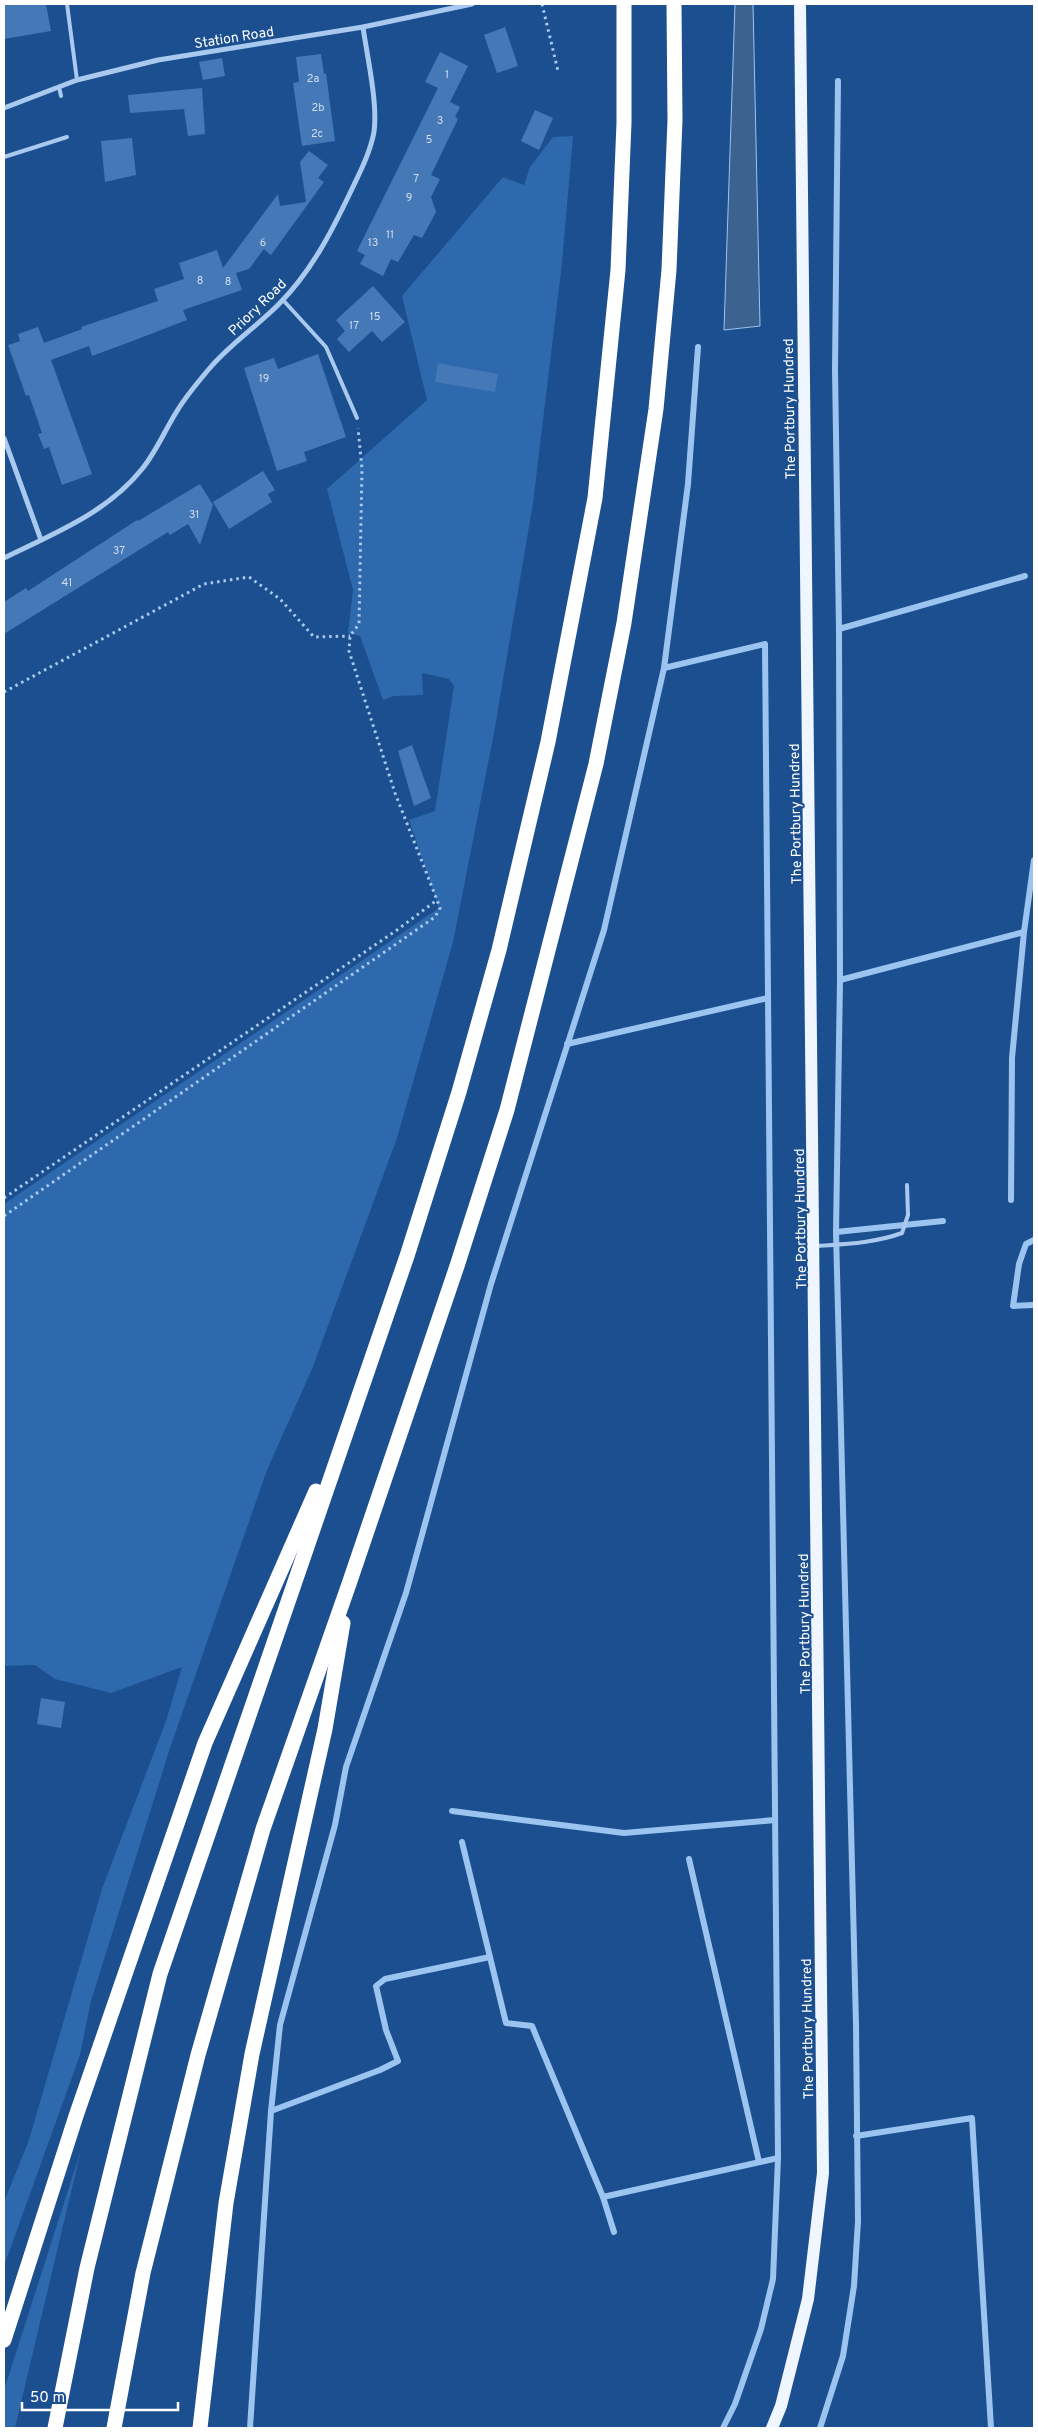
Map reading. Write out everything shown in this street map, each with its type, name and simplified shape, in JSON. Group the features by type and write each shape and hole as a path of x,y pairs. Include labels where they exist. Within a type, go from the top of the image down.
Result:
{"highway":[{"path":"55,2428 87,2268 160,1974 407,1256 459,1092 499,950 548,742 595,498 618,270 624,123 624,4"},
{"path":"114,2428 143,2273 198,2055 263,1829 457,1266 507,1110 596,764 624,622 656,410 669,270 675,120 674,4"},
{"path":"4,2340 110,2014 206,1744 358,1395"},
{"path":"200,2428 226,2202 252,2054 325,1729 349,1584"}],"main road":[{"name":"The Portbury Hundred","path":"772,2428 781,2406 808,2300 823,2174 815,1246 800,4"}],"street":[{"name":"Station Road","path":"4,108 77,80 158,60 363,27 472,4"},
{"name":"Priory Road","path":"4,558 42,540 107,503 128,486 144,467 177,411 201,378 215,361 283,300 302,278 326,244 368,155 374,130 363,27"},
{"path":"4,438 42,540"}],"lane":[{"path":"67,4 77,80"},
{"path":"58,87 61,96"},
{"path":"4,156 67,137"},
{"path":"283,300 326,347 357,418"},
{"path":"815,1246 852,1244 889,1238 902,1233 908,1215 907,1184"}],"path":[{"path":"542,4 558,71"},
{"path":"4,1216 436,917 440,908 392,783 349,651 350,636 359,624 362,469 357,418"},
{"path":"4,692 204,584 249,577 280,599 314,637 350,636"},
{"path":"4,1198 389,936 437,900"}],"shaded area":[{"path":"735,4 753,4 760,326 724,330"},
{"path":"573,136 562,263 533,503 494,733 453,942 397,1138 312,1369 267,1470 170,1748 91,2001 80,2055 4,2266 4,2202 29,2140 102,1889 166,1721 182,1667 111,1693 55,1679 35,1665 4,1666 4,1204 439,908 409,820 435,811 454,686 449,679 422,673 423,695 394,696 383,700 360,636 348,633 353,590 327,489 427,400 402,296 503,177 524,185 530,167 553,137"},
{"path":"81,2150 15,2428 4,2428 4,2390"}],"building":[{"path":"4,4 46,4 51,31 4,39"},
{"path":"505,27 518,66 497,73 484,35"},
{"path":"440,52 468,66 450,102 460,107 455,117 458,119 431,175 440,179 431,197 436,212 422,238 414,235 398,262 391,259 383,276 360,264 365,255 357,251 438,88 425,82"},
{"path":"321,54 324,74 326,73 335,141 302,146 293,83 299,82 296,57"},
{"path":"222,58 225,76 203,80 199,62"},
{"path":"202,88 205,134 188,136 184,109 130,113 128,95"},
{"path":"535,110 553,118 539,150 521,141"},
{"path":"132,138 136,175 105,182 101,141"},
{"path":"309,151 328,165 318,178 324,182 271,255 264,249 249,269 236,273 242,290 183,310 187,320 92,356 89,346 51,360 92,474 62,485 49,447 44,449 38,434 42,433 29,395 26,396 8,345 20,341 18,334 38,327 44,343 82,329 81,327 158,301 154,289 184,279 179,263 217,250 223,268 278,194 280,206 306,202 300,162"},
{"path":"373,286 405,322 382,342 372,331 349,352 337,339 345,331 336,320"},
{"path":"318,354 346,437 304,452 307,461 277,471 244,368 274,358 278,369"},
{"path":"438,363 498,374 495,392 435,382"},
{"path":"263,471 275,490 268,494 272,502 229,529 213,502"},
{"path":"200,484 213,505 200,545 188,524 170,535 168,532 4,634 4,602 26,588 28,591 137,520"},
{"path":"412,745 431,798 414,806 398,751"},
{"path":"41,1698 65,1702 61,1728 37,1724"}],"waterway":[{"path":"820,2428 843,2356 854,2286 858,2221 856,2024 836,1232 840,980 839,629 835,370 838,81"},
{"path":"250,2428 271,2111 280,2025 335,1825 346,1767 406,1593 491,1284 604,930 664,668 688,484 698,347"},
{"path":"839,629 1025,576"},
{"path":"664,668 765,644 778,2158 773,2279 761,2329 735,2404 723,2428"},
{"path":"1011,1200 1012,1058 1024,932 1034,860"},
{"path":"840,980 1024,932"},
{"path":"567,1044 768,998"},
{"path":"836,1232 943,1221"},
{"path":"1034,1240 1026,1244 1019,1264 1013,1306 1034,1305"},
{"path":"452,1811 624,1833 775,1820"},
{"path":"462,1842 506,2023 532,2026 603,2197 614,2232"},
{"path":"689,1859 759,2162"},
{"path":"271,2111 380,2070 398,2061 386,2030 376,1986 385,1979 490,1957"},
{"path":"856,2136 972,2118 991,2428"},
{"path":"603,2197 778,2158"}]}
